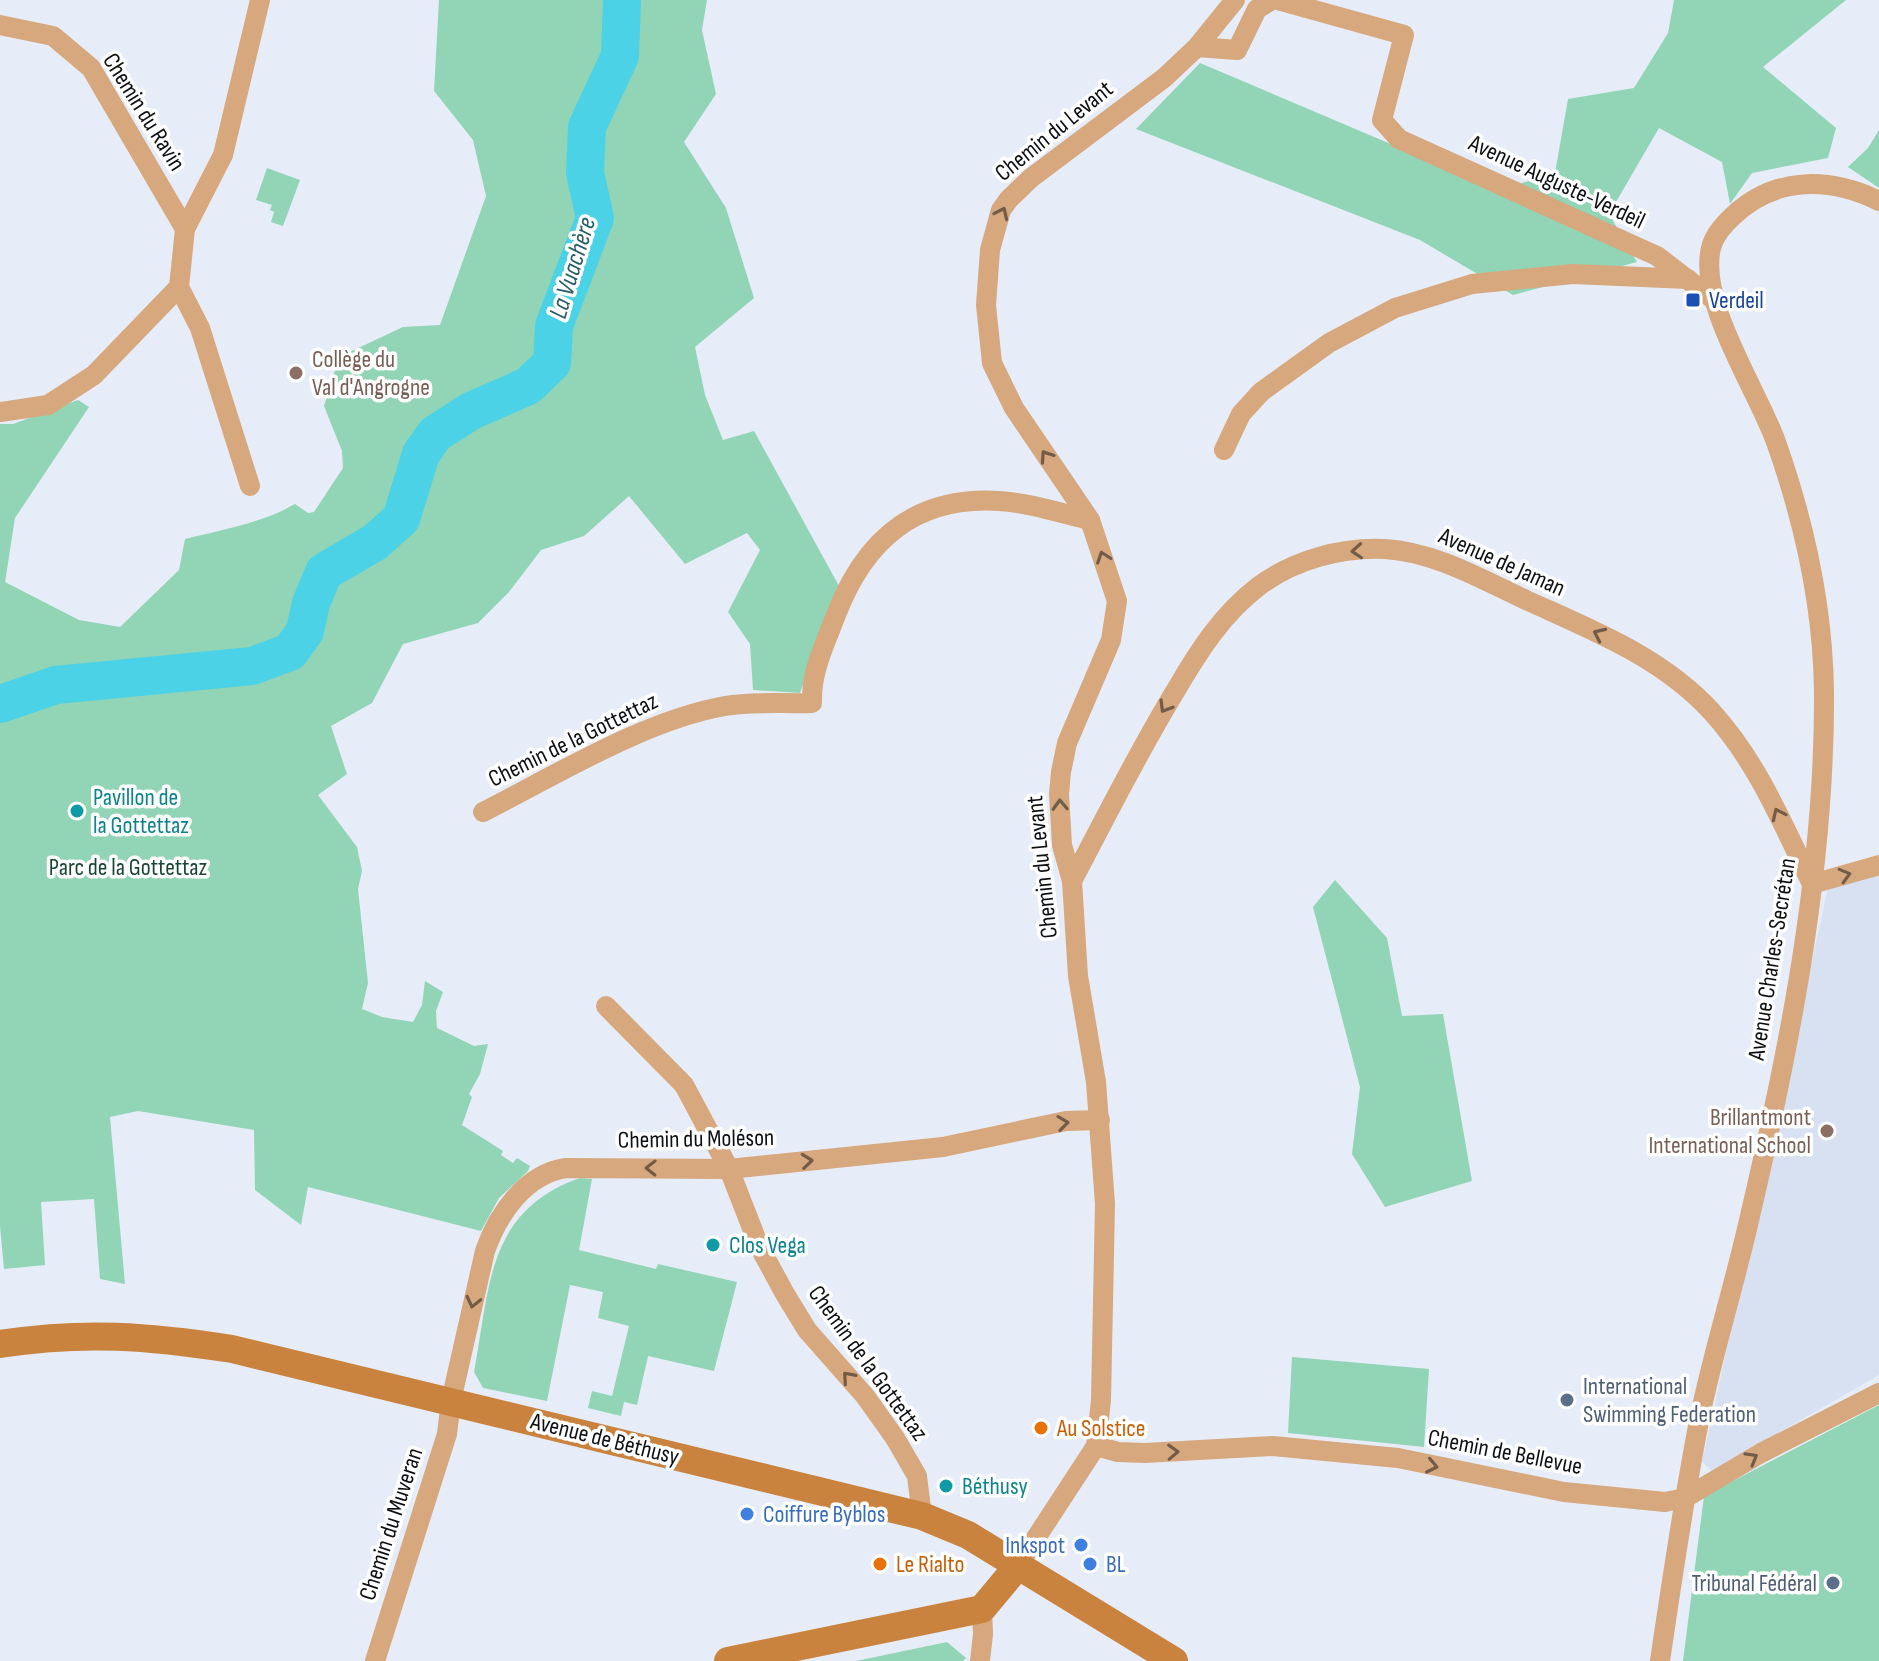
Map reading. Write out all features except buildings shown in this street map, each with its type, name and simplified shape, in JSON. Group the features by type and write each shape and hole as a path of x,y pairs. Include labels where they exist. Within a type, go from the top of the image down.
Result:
{"street":[{"path":"250,486 200,328 179,287 185,229 223,155 260,0"},
{"name":"Chemin du Levant","path":"1017,1567 1096,1446 1101,1400 1105,1204 1100,1120 1078,976 1072,881 1062,845 1061,772 1067,743 1111,640 1117,601 1090,520 1014,408 992,363 986,305 990,250 1001,210 1009,199 1031,178 1164,78 1197,47 1235,0"},
{"path":"1197,47 1237,50 1257,9 1272,0"},
{"name":"Avenue Auguste-Verdeil","path":"1278,0 1404,35 1382,120 1399,139 1657,256 1687,280"},
{"name":"Chemin du Ravin","path":"0,25 53,36 91,68 185,229"},
{"path":"1224,450 1241,414 1261,392 1329,343 1395,308 1472,284 1573,274 1687,280 1711,271 1710,250 1723,225 1746,203 1773,189 1804,183 1820,184 1855,190 1879,201"},
{"name":"Avenue Charles-Secrétan","path":"1660,1661 1701,1413 1750,1217 1786,1052 1812,884 1823,776 1824,688 1819,629 1805,544 1776,442 1713,299 1711,271"},
{"path":"1687,280 1713,299"},
{"path":"0,412 48,405 94,375 179,287"},
{"name":"Chemin de la Gottettaz","path":"483,812 611,747 679,718 727,706 812,703 811,680 842,599 869,551 909,518 956,502 999,501 1090,520"},
{"name":"Avenue de Jaman","path":"1072,881 1155,723 1195,657 1230,612 1258,587 1294,567 1329,554 1384,549 1429,556 1471,574 1625,646 1667,672 1709,708 1759,773 1812,884"},
{"path":"1812,884 1879,865"},
{"name":"Chemin de la Gottettaz","path":"606,1006 684,1085 729,1169 759,1246 785,1294 807,1330 865,1396 917,1476 922,1516"},
{"name":"Chemin du Moléson","path":"451,1401 492,1230 524,1189 551,1170 729,1169 943,1147 1066,1121 1100,1120"},
{"name":"Avenue de Béthusy","path":"0,1344 62,1336 143,1336 232,1349 922,1516 968,1535 1174,1661"},
{"name":"Chemin de Bellevue","path":"1096,1446 1118,1452 1145,1453 1273,1446 1398,1458 1564,1492 1665,1502 1685,1498 1761,1453 1879,1393"},
{"name":"Chemin du Muveran","path":"375,1661 447,1434 451,1401"},
{"path":"728,1661 982,1609 1017,1567"},
{"path":"980,1661 982,1609"}],"shaded area":[{"name":"Brillantmont International School","path":"1879,874 1879,1375 1712,1471 1702,1462 1828,888"}],"green space":[{"name":"Parc de la Gottettaz","path":"439,0 707,0 702,30 716,94 684,142 726,208 754,298 695,347 705,395 723,440 754,431 839,586 800,693 753,690 750,644 728,612 760,550 747,533 685,564 629,496 584,536 541,550 509,592 478,623 403,644 372,703 331,726 347,774 318,795 357,847 362,871 358,889 368,983 362,1009 382,1017 413,1022 422,1005 425,981 443,992 436,1011 437,1028 474,1046 488,1044 480,1074 469,1094 472,1097 462,1125 503,1151 501,1155 513,1163 517,1158 530,1166 499,1198 481,1231 308,1187 301,1225 255,1190 254,1130 138,1111 110,1117 125,1284 100,1279 94,1199 41,1202 45,1265 4,1269 0,1226 0,424 13,424 78,400 89,407 15,518 5,582 79,620 120,627 179,570 185,539 255,521 295,504 308,513 314,512 343,468 342,451 324,406 339,357 403,327 440,325 486,196 473,140 434,91"},
{"path":"1674,0 1846,0 1763,67 1836,128 1828,158 1752,173 1730,204 1722,162 1659,128 1609,214 1637,262 1513,295 1420,240 1136,129 1200,63 1499,190 1555,173 1568,99 1634,88 1668,33"},
{"path":"1879,130 1879,188 1848,167 1868,148"},
{"path":"267,168 300,180 283,226 271,222 274,212 270,210 272,205 256,200"},
{"path":"1335,880 1387,938 1402,1016 1443,1014 1472,1181 1385,1207 1352,1154 1360,1087 1313,907"},
{"path":"580,1178 592,1179 579,1250 656,1269 658,1264 737,1282 714,1371 648,1356 637,1405 624,1402 621,1416 588,1408 592,1391 612,1396 629,1326 598,1318 603,1292 570,1285 547,1401 483,1388 474,1372 490,1282 509,1232 526,1210 549,1192"},
{"path":"1292,1357 1429,1369 1424,1447 1288,1433"},
{"path":"1879,1405 1879,1661 1683,1661 1704,1496"},
{"path":"947,1642 966,1658 963,1661 856,1661"}],"waterway":[{"name":"La Vuachère","path":"0,704 56,685 252,666 290,652 305,631 311,603 324,572 375,542 401,519 421,454 435,434 471,411 528,386 552,363 554,326 595,218 585,173 587,127 620,56 622,0"}],"place":[{"name":"Verdeil","path":"1693,300"},
{"name":"Collège du Val d'Angrogne","path":"296,373"},
{"name":"Pavillon de la Gottettaz","path":"77,811"},
{"name":"Brillantmont International School","path":"1827,1131"},
{"name":"Clos Vega","path":"713,1245"},
{"name":"International Swimming Federation","path":"1567,1400"},
{"name":"Au Solstice","path":"1041,1428"},
{"name":"Béthusy","path":"946,1486"},
{"name":"Coiffure Byblos","path":"747,1514"},
{"name":"Inkspot","path":"1081,1545"},
{"name":"Le Rialto","path":"880,1564"},
{"name":"BL","path":"1090,1564"},
{"name":"Tribunal Fédéral","path":"1833,1583"}]}
